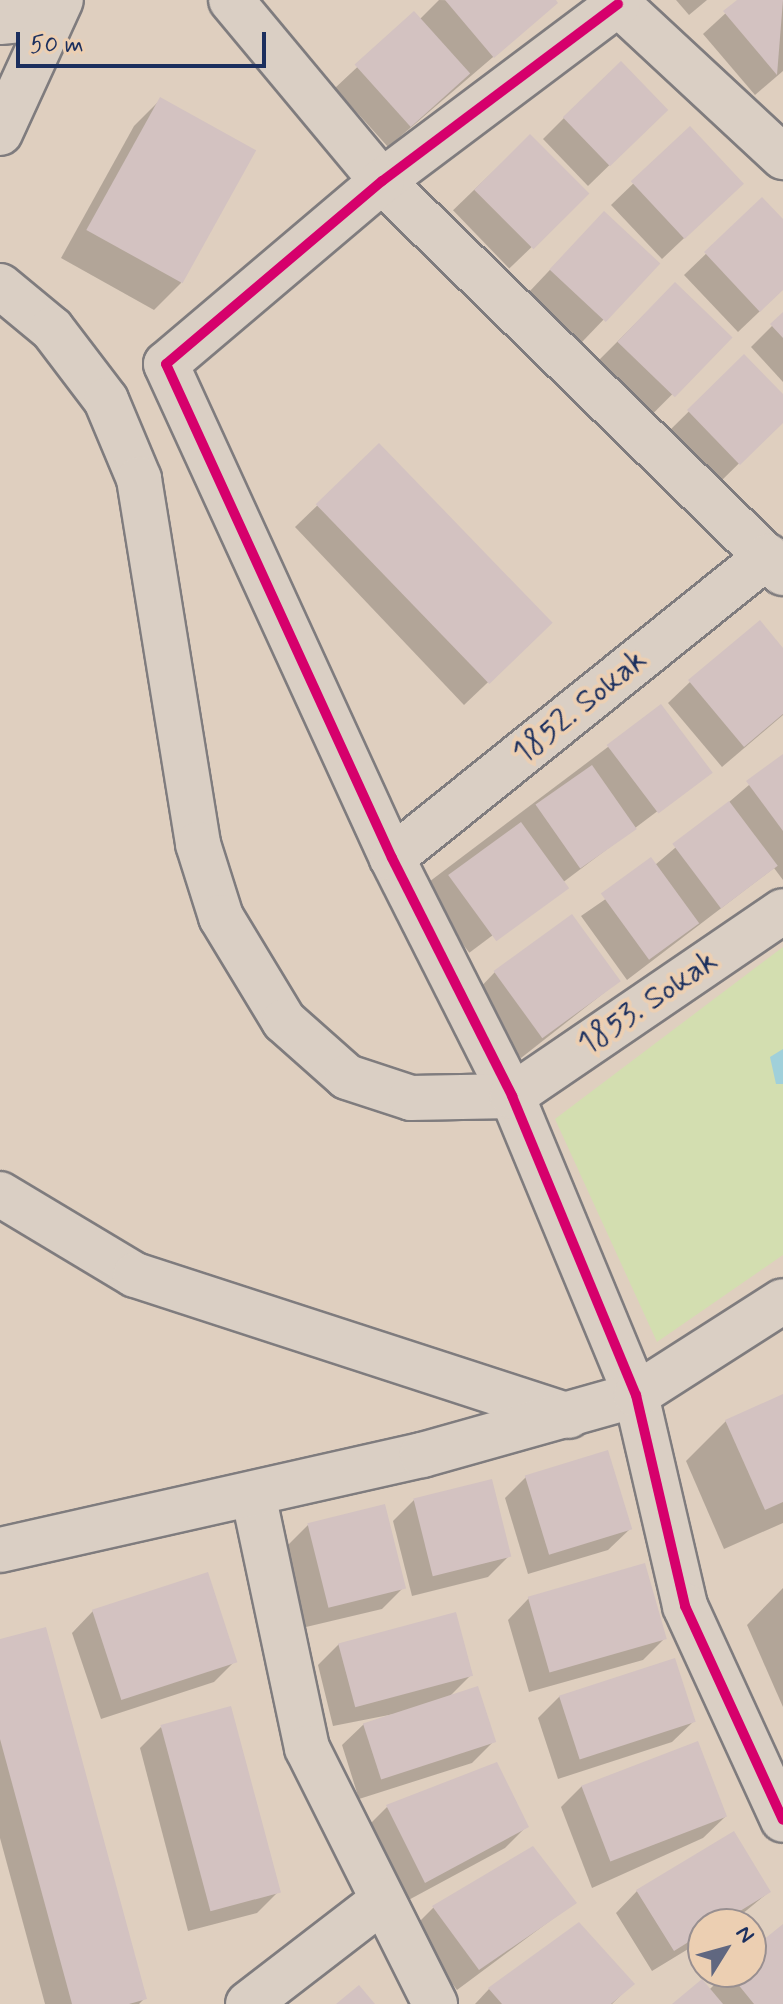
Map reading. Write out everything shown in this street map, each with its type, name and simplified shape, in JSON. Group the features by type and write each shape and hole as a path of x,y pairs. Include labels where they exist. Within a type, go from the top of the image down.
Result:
{"street":[{"path":"231,0 382,181 775,565"},
{"path":"783,157 616,2 382,181 166,364 392,858 512,1096 636,1395 685,1606 783,1820"},
{"path":"0,22 56,9"},
{"path":"0,133 56,9"},
{"path":"0,286 52,329 106,400 139,479 198,844 221,917 284,1021 347,1077 411,1098 512,1096"},
{"name":"1852. Sokak","path":"392,858 775,565"},
{"name":"1853. Sokak","path":"512,1096 783,911"},
{"path":"0,1194 135,1275 569,1416"},
{"path":"0,1550 253,1494 569,1416 636,1395 783,1301"},
{"path":"253,1494 307,1748 435,2004"},
{"path":"248,2004 383,1900"}],"green space":[{"path":"783,947 783,1255 657,1342 555,1119"}],"water":[{"path":"783,1049 783,1084 776,1084 770,1057"}],"building":[{"path":"445,0 556,0 558,3 494,58"},
{"path":"737,0 783,0 777,75 723,11"},
{"path":"414,11 470,73 411,127 355,65"},
{"path":"621,61 668,110 610,166 563,117"},
{"path":"160,97 256,150 183,283 86,230"},
{"path":"690,126 744,184 685,239 631,181"},
{"path":"530,134 589,193 534,249 474,190"},
{"path":"762,197 783,219 783,290 760,312 704,252"},
{"path":"604,211 660,264 606,322 549,270"},
{"path":"675,282 733,338 675,397 617,342"},
{"path":"783,312 783,338 770,324"},
{"path":"744,354 783,394 783,423 740,465 687,410"},
{"path":"379,443 553,623 489,684 316,504"},
{"path":"760,620 783,648 783,714 744,747 688,680"},
{"path":"661,704 713,773 658,814 607,745"},
{"path":"783,754 783,831 746,781"},
{"path":"592,765 637,829 580,868 535,805"},
{"path":"729,801 778,866 721,908 672,844"},
{"path":"521,822 569,888 496,941 448,875"},
{"path":"651,857 699,923 649,960 601,893"},
{"path":"572,914 621,981 542,1038 494,971"},
{"path":"783,1394 783,1502 765,1510 725,1420"},
{"path":"608,1450 632,1529 549,1555 525,1475"},
{"path":"492,1479 511,1557 433,1576 413,1499"},
{"path":"385,1504 406,1588 328,1608 307,1523"},
{"path":"645,1563 667,1639 550,1673 528,1597"},
{"path":"208,1572 237,1662 121,1700 92,1610"},
{"path":"456,1612 473,1676 355,1707 338,1644"},
{"path":"46,1627 147,1999 129,2004 72,2004 0,1739 0,1639"},
{"path":"675,1658 696,1722 580,1759 559,1696"},
{"path":"478,1686 496,1742 381,1780 363,1723"},
{"path":"231,1706 281,1892 210,1911 160,1725"},
{"path":"698,1741 727,1817 610,1861 581,1786"},
{"path":"497,1762 529,1827 425,1883 386,1805"},
{"path":"734,1831 771,1892 745,1908 687,1908 687,1943 674,1951 636,1890"},
{"path":"533,1846 577,1903 479,1970 432,1906"},
{"path":"579,1922 635,1984 611,2004 502,2004 488,1988"},
{"path":"783,1924 783,2004 754,2004 741,1988 767,1988 767,1937"},
{"path":"359,1985 375,2004 336,2004"},
{"path":"691,1988 710,1988 723,2004 672,2004"}],"cycle path":[{"path":"618,4 382,181 166,364 392,858 512,1096 636,1395 685,1606 783,1820"}]}
